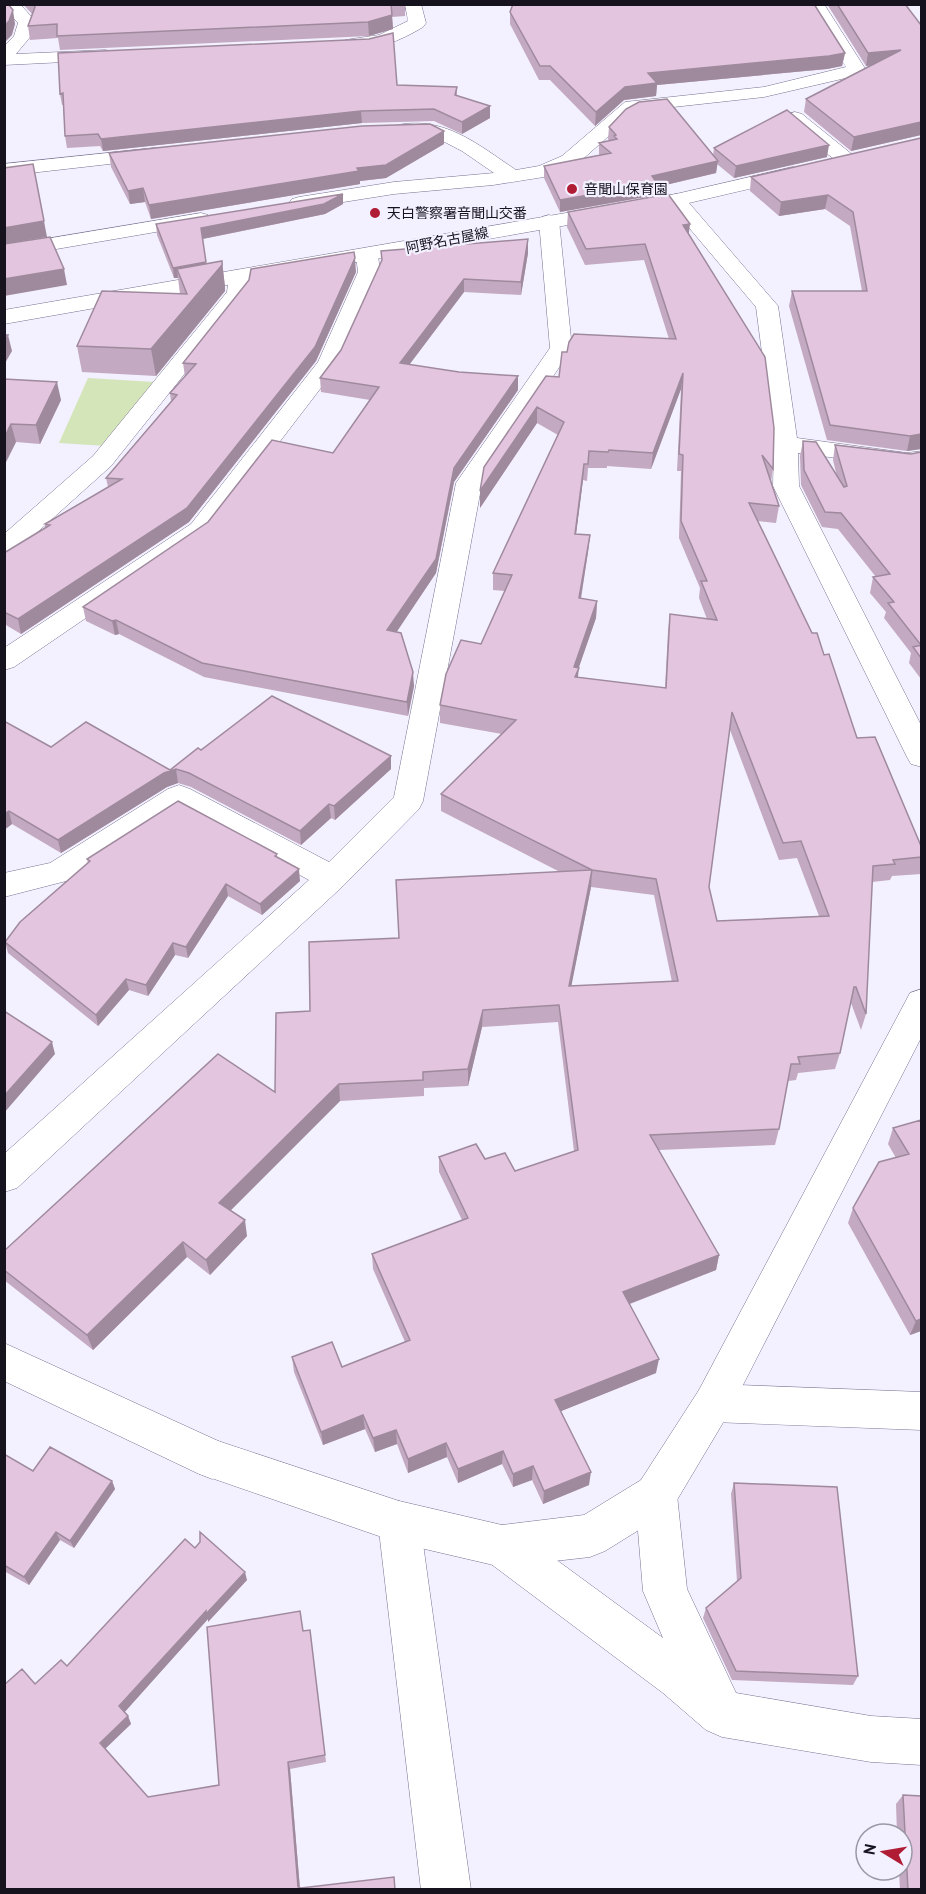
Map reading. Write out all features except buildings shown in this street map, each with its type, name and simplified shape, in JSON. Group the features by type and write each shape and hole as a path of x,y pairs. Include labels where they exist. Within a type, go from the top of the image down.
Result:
{"street":[{"path":"4,54 12,49 25,33 27,22 10,4"},
{"path":"334,44 369,43 400,35 417,23 413,4"},
{"path":"283,205 387,188 512,176 556,167 579,155 617,115 632,106 764,92 857,70 815,4"},
{"path":"4,60 122,54"},
{"path":"764,92 847,160"},
{"path":"383,131 434,129 469,147 512,176"},
{"path":"4,170 171,152"},
{"name":"阿野名古屋線","path":"4,317 676,200 868,155"},
{"path":"676,200 767,306 786,444 786,486 921,757"},
{"path":"4,252 214,217"},
{"path":"4,1177 332,879 408,801 469,483 561,348 549,221"},
{"path":"4,661 200,529 329,363 369,272 367,255"},
{"path":"4,548 102,461 238,293 240,276"},
{"path":"786,444 917,465"},
{"path":"4,885 60,872 179,796 332,879"},
{"path":"4,1361 212,1459 399,1522 502,1546 590,1536 656,1495 713,1403 921,1002"},
{"path":"713,1403 921,1411"},
{"path":"656,1495 665,1591 722,1714"},
{"path":"399,1522 446,1890"},
{"path":"502,1546 679,1677 722,1714 872,1738 921,1742"}],"green space":[{"path":"88,378 155,382 106,446 59,443"}],"place":[{"name":"音聞山保育園","path":"572,189"},
{"name":"天白警察署音聞山交番","path":"375,213"}]}
